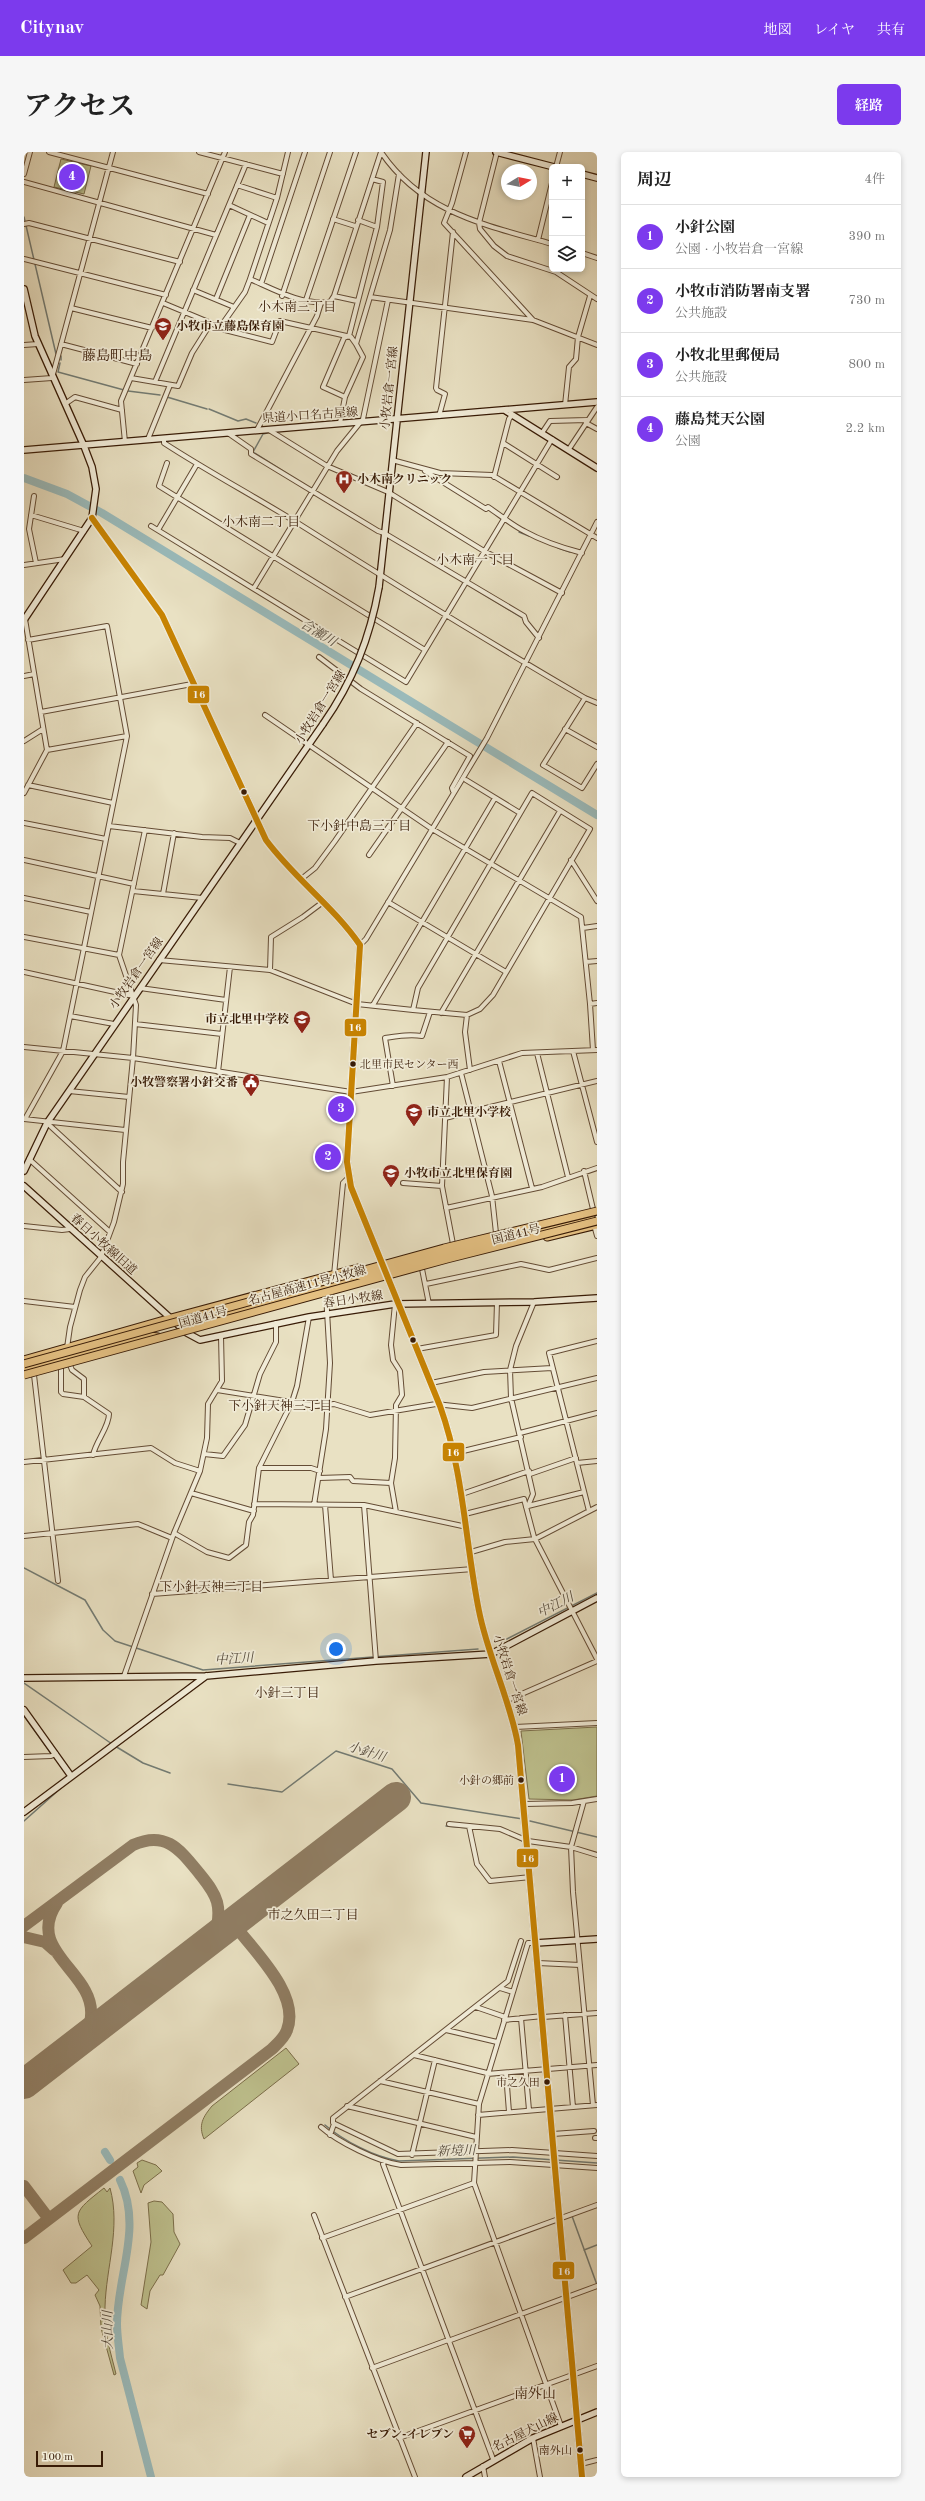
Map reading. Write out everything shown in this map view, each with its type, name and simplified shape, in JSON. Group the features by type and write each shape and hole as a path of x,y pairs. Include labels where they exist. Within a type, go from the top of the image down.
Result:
{"highway":[{"name":"国道41号","path":"24,1360 171,1318 382,1262 496,1233 596,1211"},
{"path":"179,1322 185,1324 518,1236 596,1211"},
{"name":"名古屋高速11号小牧線","path":"24,1364 444,1248 596,1211"},
{"name":"国道41号","path":"24,1376 34,1375 187,1334 388,1277 596,1224"},
{"name":"名古屋高速11号小牧線","path":"24,1376 158,1337 446,1259 596,1224"},
{"path":"24,1370 150,1336 158,1337"}],"main road":[{"name":"小牧岩倉一宮線","path":"24,1171 28,1159 47,1122 342,698 364,649 374,616 379,587 388,492 426,152"},
{"path":"497,152 549,165"},
{"path":"585,175 597,178"},
{"path":"24,289 26,306 38,344 52,378 84,446 95,479 96,501 92,518 24,619"},
{"name":"県道小口名古屋線","path":"24,450 597,402"},
{"path":"505,410 597,468"},
{"path":"92,518 162,615 192,684 266,840 300,880 323,902 360,945"},
{"name":"小牧岩倉一宮線","path":"360,945 346,1162 349,1177 397,1304 440,1406 455,1453 479,1612 490,1654 508,1700 515,1727 525,1804 582,2477"},
{"name":"春日小牧線旧道","path":"24,1186 101,1257 171,1318"},
{"name":"春日小牧線","path":"187,1334 200,1340 276,1323 397,1304 534,1302 597,1298"},
{"path":"171,1318 187,1334"},
{"path":"24,1678 206,1676 376,1660 490,1654 597,1598"},
{"path":"24,1812 206,1676"},
{"path":"24,1710 54,1755 71,1776"},
{"path":"536,1943 597,1939"},
{"name":"名古屋犬山線","path":"466,2477 493,2459 533,2438 597,2412"}],"street":[{"path":"24,174 30,152"},
{"path":"49,152 208,194"},
{"path":"24,380 52,378 113,152"},
{"path":"199,152 283,174"},
{"path":"125,442 121,401 225,152"},
{"path":"221,326 245,292 250,280 277,198 288,152"},
{"path":"261,284 305,152"},
{"path":"282,296 330,152"},
{"path":"306,300 356,152"},
{"path":"250,280 261,284 282,296 320,303 330,302 334,296 355,226 381,152"},
{"path":"381,152 399,174 421,196 448,211 479,223 549,243"},
{"path":"466,152 444,223 533,320"},
{"path":"497,152 479,223 480,229 494,246 507,256 556,272 590,296 597,299"},
{"path":"556,164 560,152"},
{"path":"155,382 246,164"},
{"path":"356,344 390,230 399,174"},
{"path":"349,336 356,301 377,227 383,182 372,179"},
{"path":"24,182 100,201 194,227 216,235"},
{"path":"237,185 277,198"},
{"path":"538,240 549,195"},
{"path":"229,205 268,223"},
{"path":"216,299 250,215"},
{"path":"333,219 355,226"},
{"path":"358,220 377,227"},
{"path":"26,224 180,262"},
{"path":"439,416 445,394 436,388 453,232"},
{"path":"585,254 596,257 597,252"},
{"path":"24,259 166,295"},
{"path":"193,290 234,307"},
{"path":"334,296 356,301"},
{"path":"565,405 570,367 576,359 578,337 590,296"},
{"path":"370,297 445,306 533,320 597,345"},
{"path":"254,588 327,466 363,418 388,300"},
{"path":"163,303 210,323 221,326 226,330 272,342 280,321 310,329 349,336 356,344 363,357 345,397 340,423"},
{"path":"257,430 310,329 320,303"},
{"path":"71,308 152,328"},
{"path":"131,378 178,386 192,353 210,323"},
{"path":"345,397 323,387 344,338 349,336"},
{"path":"24,345 38,344"},
{"path":"61,344 137,364"},
{"path":"148,440 170,384"},
{"path":"65,404 75,398 122,410"},
{"path":"569,449 597,407"},
{"path":"494,476 509,419 512,415"},
{"path":"542,433 550,421 587,421 597,429"},
{"path":"269,430 327,466 388,492 484,551 562,593"},
{"path":"228,433 251,449 252,454 378,531 384,533 524,616 526,622 539,638"},
{"path":"164,438 164,443 197,464 294,521 445,616 585,698 597,703"},
{"path":"152,526 406,682 552,439"},
{"path":"503,443 557,477"},
{"path":"392,460 423,470 494,476 597,538"},
{"path":"167,463 159,486 425,650"},
{"path":"158,530 197,464"},
{"path":"423,470 486,509 488,508 505,518 522,531 582,553"},
{"path":"34,496 31,515 26,529 36,563"},
{"path":"31,515 84,531"},
{"path":"360,945 366,939 453,791 487,738 597,522"},
{"path":"24,565 65,559"},
{"path":"24,619 47,750 24,793"},
{"path":"28,640 107,626 127,736 63,1051 25,1119 125,1130"},
{"path":"319,657 361,689 470,756 452,788 453,791"},
{"path":"24,676 34,674"},
{"path":"41,712 120,699 192,684"},
{"path":"585,698 543,765 582,788 597,764"},
{"path":"24,1047 133,1058 351,1092 447,1077 522,1053 595,1050 581,917 432,829 265,715"},
{"path":"300,880 315,868 417,723"},
{"path":"24,741 43,729"},
{"path":"565,729 597,747"},
{"path":"47,750 127,736"},
{"path":"369,855 448,742"},
{"path":"466,780 520,813"},
{"path":"28,785 113,803"},
{"path":"159,960 270,970 357,1004 430,1012 467,1015 480,1009 493,994 590,828 532,793 418,988 413,1010"},
{"path":"373,1005 495,798"},
{"path":"441,1013 560,811"},
{"path":"24,823 106,839"},
{"path":"109,826 230,838 240,844"},
{"path":"67,1348 75,1307 85,1277 101,1257 122,1192 125,1130 133,1058 135,1024 134,996 119,955 145,830"},
{"path":"163,894 174,833"},
{"path":"24,860 134,884"},
{"path":"571,860 597,901"},
{"path":"133,891 202,898"},
{"path":"24,898 91,912"},
{"path":"270,970 271,937 303,917 323,902"},
{"path":"388,902 506,972"},
{"path":"583,928 597,926"},
{"path":"24,937 119,955"},
{"path":"586,962 597,961"},
{"path":"218,1072 230,967"},
{"path":"24,972 134,996"},
{"path":"139,988 226,1000"},
{"path":"590,1004 597,1003"},
{"path":"393,1086 385,1038 398,1038 405,1034 422,1036 430,1012"},
{"path":"467,1015 465,1032 470,1070"},
{"path":"70,1016 114,1024"},
{"path":"135,1024 222,1034"},
{"path":"573,1051 597,1142"},
{"path":"537,1053 568,1177"},
{"path":"499,1061 532,1188"},
{"path":"461,1073 492,1196 496,1233"},
{"path":"447,1077 442,1186 453,1244"},
{"path":"445,1118 597,1081"},
{"path":"69,1091 129,1097"},
{"path":"47,1122 122,1192"},
{"path":"28,1159 110,1232"},
{"path":"446,1208 492,1196 532,1188 597,1168"},
{"path":"584,1171 596,1211"},
{"path":"334,1275 343,1183 349,1177"},
{"path":"403,1183 442,1186"},
{"path":"596,1224 597,1236"},
{"path":"24,1226 62,1230 70,1228"},
{"path":"426,1284 520,1264 549,1270 597,1258"},
{"path":"422,1269 429,1304"},
{"path":"314,1505 326,1429 330,1349 326,1314 326,1294"},
{"path":"24,1301 75,1307"},
{"path":"417,1349 496,1335 497,1302"},
{"path":"527,1506 533,1494 511,1398 510,1370 516,1346 534,1302"},
{"path":"396,1512 390,1483 395,1458 396,1406 402,1395 400,1372 393,1360 391,1345 397,1304"},
{"path":"174,1533 207,1552 229,1558 246,1545 254,1512 259,1468 292,1402 298,1386 309,1317"},
{"path":"204,1454 223,1456 229,1450 233,1440 245,1425 260,1374 276,1342 276,1323"},
{"path":"124,1676 172,1538 200,1471 208,1438 208,1404 222,1381 221,1336"},
{"path":"589,1511 549,1352 597,1341"},
{"path":"70,1365 72,1370 84,1379 84,1396"},
{"path":"61,1367 61,1392 63,1394 84,1396 109,1414 108,1423 96,1442 92,1455"},
{"path":"431,1384 484,1372 552,1368"},
{"path":"34,1375 58,1581"},
{"path":"217,1390 254,1394 292,1402 327,1406 334,1404 370,1415 436,1404 440,1406 472,1408 597,1378"},
{"path":"455,1453 597,1413"},
{"path":"24,1462 151,1448 175,1463 200,1471"},
{"path":"462,1494 529,1472 576,1461 597,1461"},
{"path":"259,1468 311,1468 320,1471"},
{"path":"319,1478 350,1477 353,1481 390,1483"},
{"path":"527,1506 584,1492"},
{"path":"191,1493 254,1512"},
{"path":"465,1514 524,1499 535,1539 597,1660 508,1700"},
{"path":"254,1504 364,1505 467,1527"},
{"path":"325,1505 330,1580"},
{"path":"364,1505 376,1660"},
{"path":"471,1552 505,1542 535,1539 597,1507"},
{"path":"24,1536 138,1524 172,1538"},
{"path":"152,1594 473,1569"},
{"path":"515,1727 597,1723"},
{"path":"24,1757 54,1755"},
{"path":"525,1804 597,1799"},
{"path":"478,2115 595,2105 589,2066 571,1847 584,1801"},
{"path":"449,1824 469,1828 500,1829 528,1841 571,1847 597,1855"},
{"path":"469,1828 478,1864 490,1881 531,1877"},
{"path":"330,2135 334,2124 333,2118 508,1981 521,1941"},
{"path":"536,1943 528,1943 479,2104 474,2160 474,2183 548,2384 561,2426"},
{"path":"538,1963 580,1964"},
{"path":"500,1988 513,1992"},
{"path":"476,2007 505,2018 597,2013"},
{"path":"565,2015 573,2107"},
{"path":"521,2018 529,2110"},
{"path":"446,2030 497,2042"},
{"path":"414,2055 487,2074 597,2065"},
{"path":"412,2155 435,2060"},
{"path":"506,2073 509,2112"},
{"path":"380,2081 479,2104"},
{"path":"347,2106 476,2137"},
{"path":"334,2124 391,2152 412,2155 475,2151 597,2156"},
{"path":"321,2127 330,2135 384,2161 401,2166 474,2160 555,2164 597,2168"},
{"path":"553,2134 594,2130"},
{"path":"384,2161 383,2164 493,2459"},
{"path":"322,2238 474,2183"},
{"path":"345,2297 597,2205"},
{"path":"314,2215 415,2477"},
{"path":"372,2368 597,2286"},
{"path":"399,2438 597,2366"},
{"path":"533,2438 540,2477"},
{"path":"581,2464 597,2460"},
{"path":"483,2466 485,2469 485,2477"}],"green space":[{"path":"61,159 91,166 84,194 54,187"},
{"path":"597,1727 597,1796 573,1800 529,1799 521,1731"},
{"path":"286,2048 299,2064 204,2139 201,2129 202,2121 212,2106"},
{"path":"142,2160 156,2165 162,2171 144,2185 141,2193 133,2171 138,2167 137,2163"},
{"path":"104,2188 107,2192 110,2188 114,2218 114,2233 106,2292 105,2324 116,2374 114,2375 101,2328 100,2306 95,2295 99,2290 87,2275 76,2283 71,2283 63,2270 92,2246 80,2226 78,2214 86,2203"},
{"path":"154,2201 162,2202 173,2214 174,2232 180,2244 163,2275 160,2275 150,2291 147,2309 141,2305 151,2242 148,2203"}],"waterway":[{"path":"24,217 56,354"},
{"path":"60,363 58,372 124,390"},
{"path":"128,391 160,395"},
{"path":"167,397 207,409"},
{"path":"209,409 238,421 246,419 256,423"},
{"path":"267,433 263,434 253,452 305,485"},
{"name":"合瀬川","path":"24,478 67,494 102,513 597,815"},
{"path":"519,532 529,536"},
{"path":"558,548 570,552"},
{"path":"475,589 521,617"},
{"name":"中江川","path":"24,1568 85,1600 103,1630 115,1641 203,1670 478,1649"},
{"name":"中江川","path":"501,1642 597,1593"},
{"name":"小針川","path":"24,1683 112,1744"},
{"path":"24,1716 50,1752"},
{"name":"小針川","path":"115,1746 143,1763 170,1773"},
{"name":"小針川","path":"228,1784 282,1792 336,1751 392,1769 421,1803 523,1819"},
{"path":"24,1821 70,1780"},
{"name":"小針川","path":"530,1821 597,1837"},
{"path":"446,1826 469,1828"},
{"path":"517,1838 524,1842"},
{"name":"新境川","path":"325,2125 341,2137 360,2148 380,2156 399,2161 513,2157 597,2163"},
{"name":"大山川","path":"105,2152 110,2160"},
{"name":"大山川","path":"120,2180 126,2198 129,2216 127,2252 118,2306 117,2324 120,2358 151,2477"},
{"path":"572,2216 597,2285"},
{"path":"584,2250 597,2245"}],"taxiway":[{"path":"24,1926 133,1845 145,1841 155,1840 163,1841 178,1850 212,1890 216,1898 218,1910 218,1923 215,1935"},
{"path":"57,1903 49,1920 49,1935 54,1948 83,1987 89,2000 91,2019 82,2039"},
{"path":"24,2238 272,2049 285,2035 289,2016 287,2002 281,1987 262,1959 232,1922"},
{"path":"24,1937 45,1942 54,1950"},
{"path":"24,2186 49,2219"}],"runway":[{"path":"24,2084 396,1797"}],"transit line":[{"name":"16","path":"92,518 162,615 266,840 289,867 338,917 360,945 347,1162 351,1187 440,1406 448,1431 459,1482 479,1611 488,1645 510,1711 518,1745 582,2477"}],"place":[{"name":"藤島梵天公園","path":"72,177"},
{"name":"小牧市立藤島保育園","path":"163,341"},
{"name":"小木南クリニック","path":"344,494"},
{"name":"市立北里中学校","path":"302,1034"},
{"name":"北里市民センター西","path":"353,1064"},
{"name":"小牧警察署小針交番","path":"251,1097"},
{"name":"小牧北里郵便局","path":"341,1109"},
{"name":"市立北里小学校","path":"414,1127"},
{"name":"小牧市消防署南支署","path":"328,1157"},
{"name":"小牧市立北里保育園","path":"391,1188"},
{"name":"小針公園","path":"562,1779"},
{"name":"小針の郷前","path":"521,1780"},
{"name":"市之久田","path":"547,2082"},
{"name":"セブン-イレブン","path":"467,2449"},
{"name":"南外山","path":"580,2450"}],"district":[{"name":"小木南三丁目","path":"297,306"},
{"name":"藤島町中島","path":"117,355"},
{"name":"小木南二丁目","path":"261,521"},
{"name":"小木南一丁目","path":"475,559"},
{"name":"下小針中島三丁目","path":"359,825"},
{"name":"下小針天神三丁目","path":"280,1405"},
{"name":"下小針天神二丁目","path":"211,1586"},
{"name":"小針三丁目","path":"287,1692"},
{"name":"市之久田二丁目","path":"313,1914"},
{"name":"南外山","path":"535,2393"}]}
